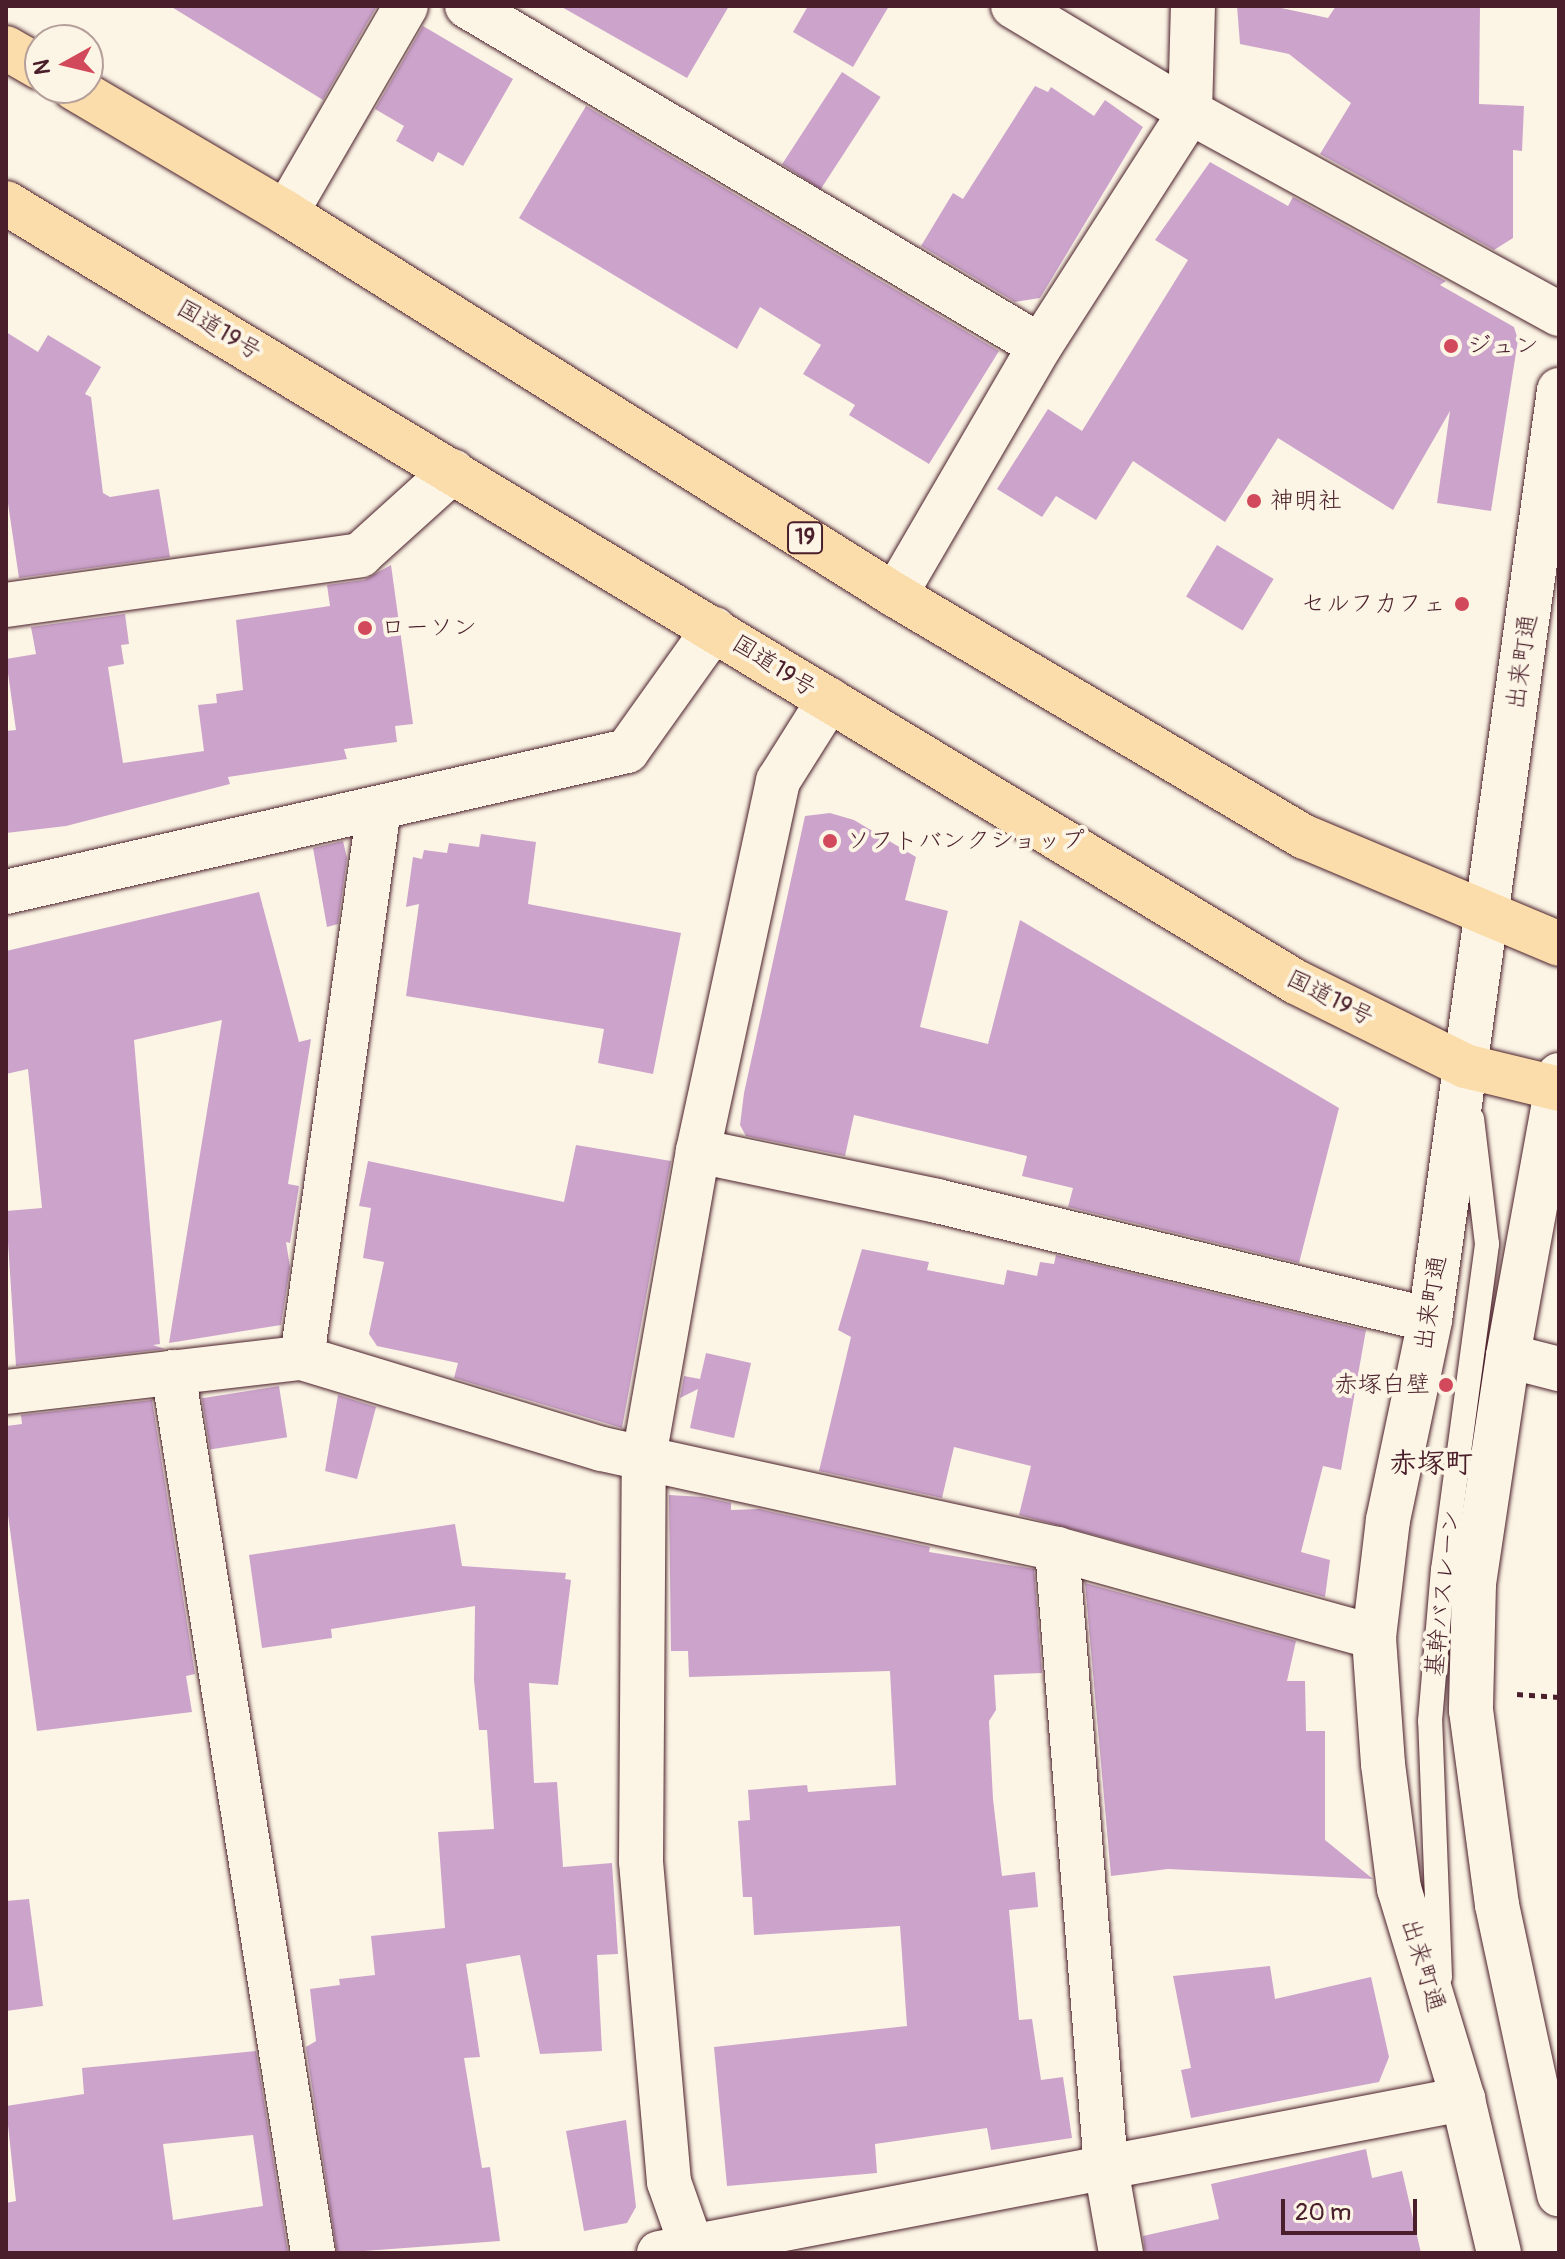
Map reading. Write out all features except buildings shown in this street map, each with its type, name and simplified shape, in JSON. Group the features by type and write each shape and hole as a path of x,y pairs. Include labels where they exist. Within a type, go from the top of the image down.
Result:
{"highway":[{"path":"6,48 24,59"},
{"name":"19","path":"101,104 286,213 895,595 1305,837 1559,944"},
{"name":"国道19号","path":"6,203 1296,982 1465,1066 1559,1084"}],"street":[{"path":"286,213 406,6"},
{"path":"467,6 1040,346"},
{"path":"1013,6 1190,112 1559,314"},
{"path":"895,595 1040,346 1190,112 1193,6"},
{"name":"出来町通","path":"1499,2253 1463,2099 1399,1889 1383,1764 1374,1637 1388,1520 1430,1320 1559,390"},
{"path":"6,605 360,555 453,471"},
{"path":"6,892 627,751 714,629"},
{"path":"829,700 778,781 698,1151 644,1457 641,1861 669,2182 682,2251 1463,2099"},
{"path":"302,1358 379,808"},
{"path":"1559,1084 1508,1356 1474,1584 1471,1710 1497,1905 1559,2194"},
{"path":"698,1151 937,1201 1430,1320"},
{"path":"1508,1356 1559,1369"},
{"path":"6,1392 302,1358 644,1457 1057,1549 1374,1637"},
{"path":"173,1372 313,2253"},
{"path":"1057,1549 1106,2168 1121,2253"}],"lane":[{"name":"基幹バスレーン","path":"1442,2028 1430,1721 1443,1570 1487,1244 1465,1066"}],"path":[{"path":"1517,1694 1559,1697"}],"place":[{"name":"ジュン","path":"1451,346"},
{"name":"神明社","path":"1254,501"},
{"name":"セルフカフェ","path":"1462,604"},
{"name":"ローソン","path":"365,628"},
{"name":"ソフトバンクショップ","path":"830,841"},
{"name":"赤塚白壁","path":"1446,1385"}],"district":[{"name":"赤塚町","path":"1431,1464"}]}
